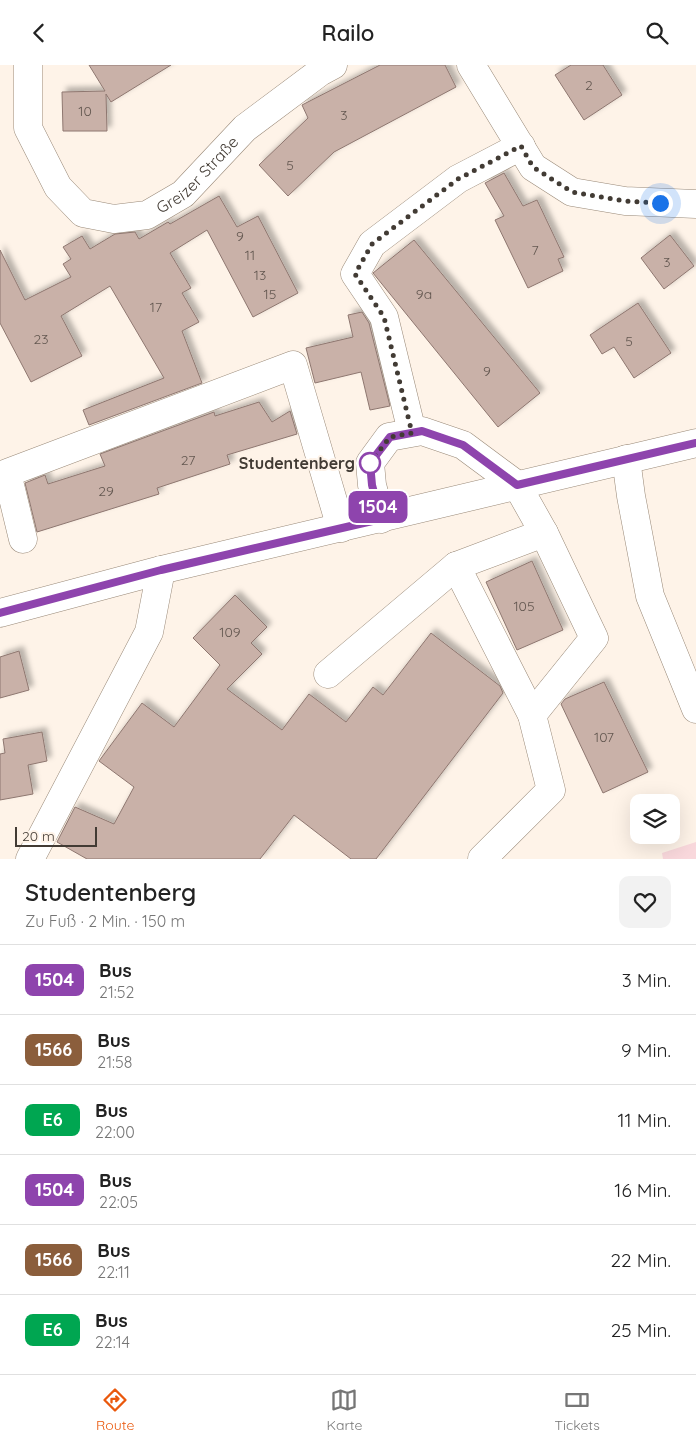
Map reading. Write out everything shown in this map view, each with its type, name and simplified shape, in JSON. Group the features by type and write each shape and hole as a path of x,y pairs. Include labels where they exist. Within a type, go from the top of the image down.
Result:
{"street":[{"name":"Greizer Straße","path":"28,65 28,128 58,187 83,213 114,219 147,215 183,194 245,128 320,72 334,65"},
{"path":"471,65 533,167 572,192 625,201 696,204"},
{"path":"412,433 384,317 355,274 372,244 458,179 521,146"},
{"path":"22,539 7,473 292,365 341,528"},
{"path":"381,519 372,485 370,463 390,437 422,431 463,445 517,485 544,533 594,638 532,715"},
{"path":"0,613 161,570 696,443"},
{"path":"626,459 650,597 696,709"},
{"path":"328,674 456,566 544,533"},
{"path":"456,566 532,715 550,790 482,859"},
{"path":"30,859 149,632 161,570"}],"shaded area":[{"path":"696,842 696,859 663,859 662,853"}],"building":[{"path":"89,65 171,65 111,102 106,94 107,131 63,131 62,92 105,91"},
{"path":"380,65 445,65 456,87 334,152 288,196 259,165 308,118 302,105"},
{"path":"571,65 603,65 622,95 584,120 555,75"},
{"path":"504,173 523,206 537,200 564,257 558,259 563,271 528,288 495,220 504,216 485,183"},
{"path":"219,196 237,227 258,216 298,293 253,317 207,230 170,253 191,288 182,293 199,322 182,331 202,383 89,425 83,410 164,378 110,286 61,316 82,356 31,382 0,323 0,250 25,300 71,277 63,264 71,259 63,247 82,236 90,249 115,234 135,232 139,239"},
{"path":"670,235 694,266 664,289 641,258"},
{"path":"414,240 540,393 498,427 373,273"},
{"path":"638,303 671,353 634,378 614,347 602,354 590,335"},
{"path":"362,312 369,323 390,406 370,410 361,372 315,383 306,348 353,337 348,315"},
{"path":"259,402 272,422 290,411 297,434 227,455 230,464 157,488 159,494 37,532 25,483 45,475 48,484 105,466 100,454 214,412 215,416"},
{"path":"532,561 563,630 517,650 486,582"},
{"path":"235,595 267,627 251,643 262,654 227,689 282,730 309,694 346,722 373,687 383,695 431,633 500,686 503,693 376,859 351,859 294,815 260,859 87,859 57,842 75,807 114,824 134,787 99,761 142,703 174,727 220,665 193,638"},
{"path":"19,651 29,690 0,698 0,657"},
{"path":"604,682 648,772 603,793 561,704 565,699"},
{"path":"42,732 47,761 28,765 33,794 0,800 0,754 5,753 3,739"}],"bus line":[{"name":"1504","path":"0,613 161,570 381,519 372,485 370,463 390,437 422,431 463,445 517,485 696,443"}],"place":[{"name":"Studentenberg","path":"370,463"}],"route":[{"path":"370,463 390,437 412,433 384,317 355,274 372,244 458,179 521,146 533,167 572,192 625,201 660,203"}]}
